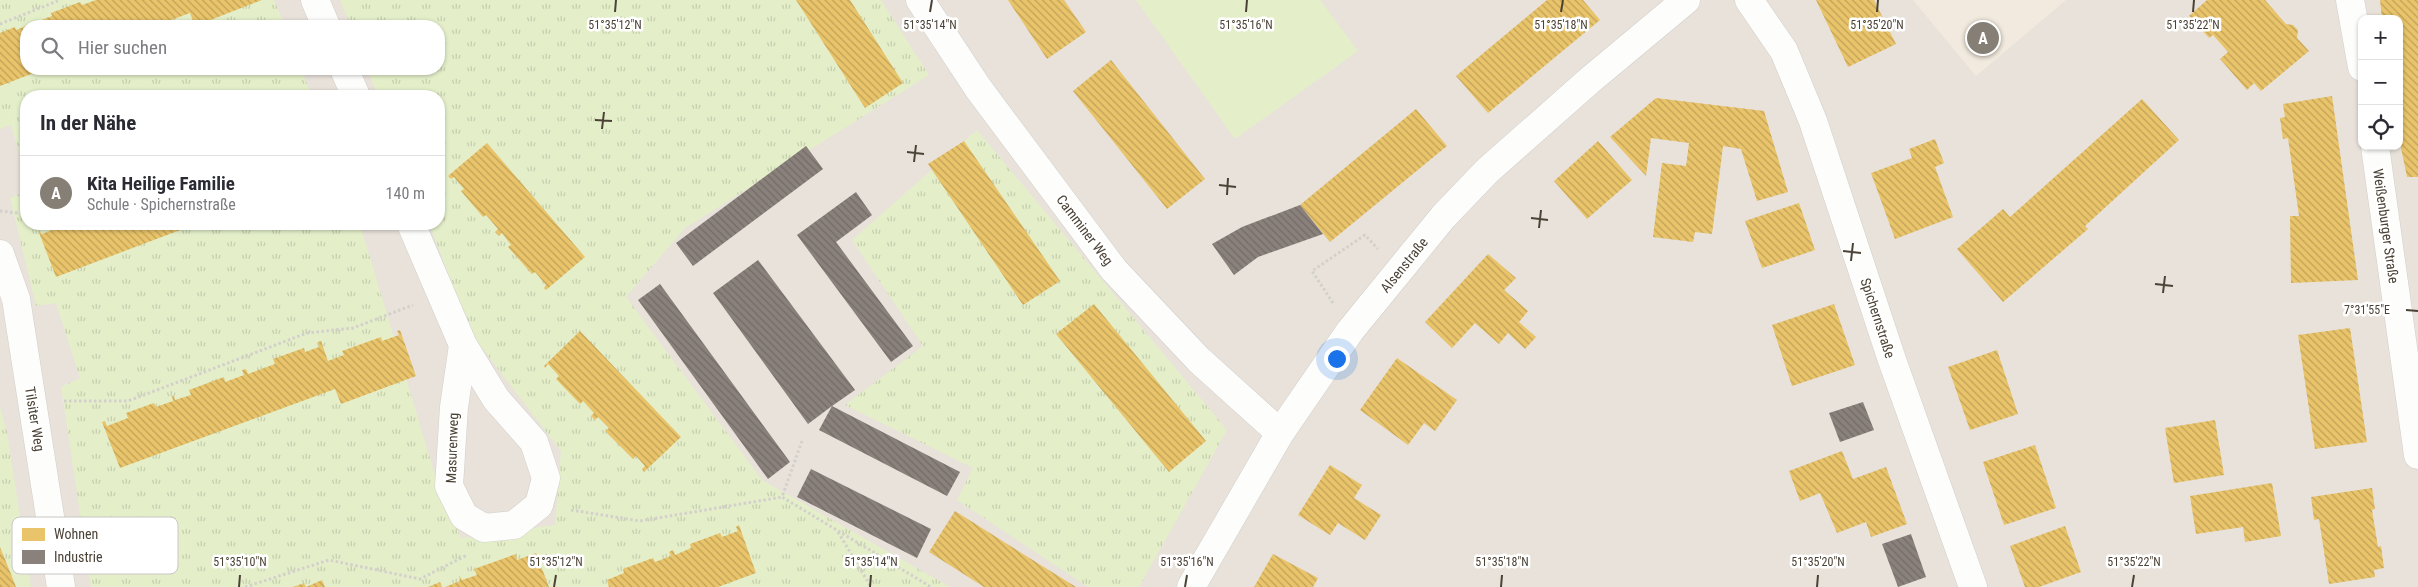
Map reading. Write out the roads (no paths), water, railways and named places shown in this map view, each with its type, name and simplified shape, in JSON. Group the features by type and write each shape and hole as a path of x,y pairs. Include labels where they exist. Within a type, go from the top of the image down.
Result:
{"street":[{"path":"315,0 323,20"},
{"name":"Camminer Weg","path":"920,0 978,88 1114,270 1199,360 1280,433"},
{"name":"Alsenstraße","path":"1191,587 1280,433 1350,331 1443,217 1487,171 1590,80 1686,0"},
{"name":"Spichernstraße","path":"1749,0 1784,51 1813,121 1892,360 1973,587"},
{"path":"2350,0 2361,60"},
{"path":"347,75 353,90"},
{"name":"Weißenburger Straße","path":"2376,150 2418,455"},
{"path":"414,230 463,344"},
{"name":"Tilsiter Weg","path":"0,254 16,299 50,517"},
{"name":"Masurenweg","path":"463,344 496,399 534,442 546,478 539,505 514,525 484,528 464,516 449,486 454,407 463,344"},
{"name":"Tilsiter Weg","path":"59,574 61,587"}],"place":[{"name":"Kita Heilige Familie","path":"1983,38"}]}
